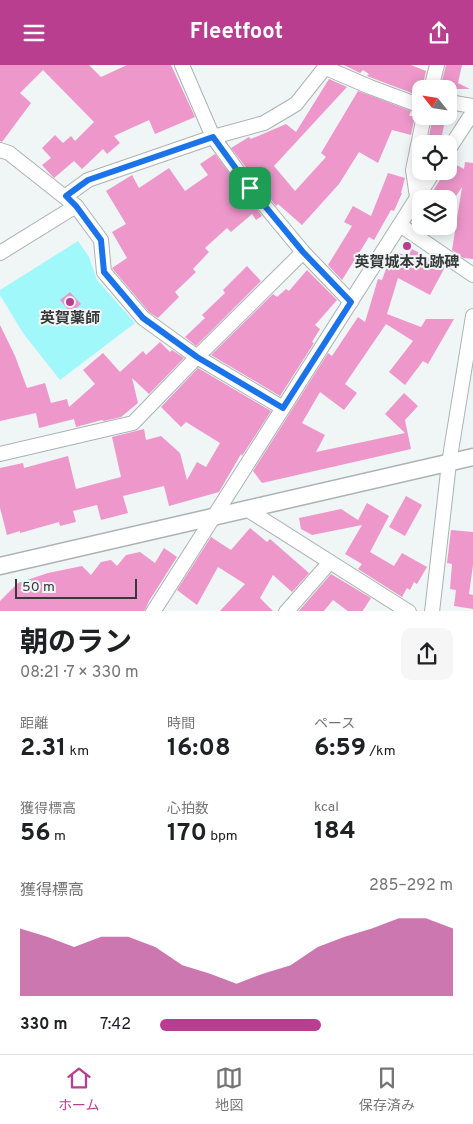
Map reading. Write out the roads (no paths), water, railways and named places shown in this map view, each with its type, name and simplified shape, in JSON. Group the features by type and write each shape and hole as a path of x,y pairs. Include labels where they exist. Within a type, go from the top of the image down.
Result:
{"street":[{"path":"182,65 213,137 250,188 303,252 351,302"},
{"path":"433,80 437,65"},
{"path":"0,253 71,201 88,180 213,137 264,123 296,104 327,66 370,87 412,103"},
{"path":"458,104 473,106"},
{"path":"457,137 473,113"},
{"path":"416,190 413,170 422,125"},
{"path":"0,150 9,153 71,201 101,240 104,272 143,318 197,357 283,408"},
{"path":"153,611 412,205"},
{"path":"400,225 473,275"},
{"path":"0,454 133,423 303,252"},
{"path":"432,611 449,463 473,317"},
{"path":"0,566 473,457"},
{"path":"248,510 409,611"},
{"path":"286,611 330,562"}],"place":[{"name":"英賀城本丸跡碑","path":"407,246"},
{"name":"英賀薬師","path":"70,302"}]}
